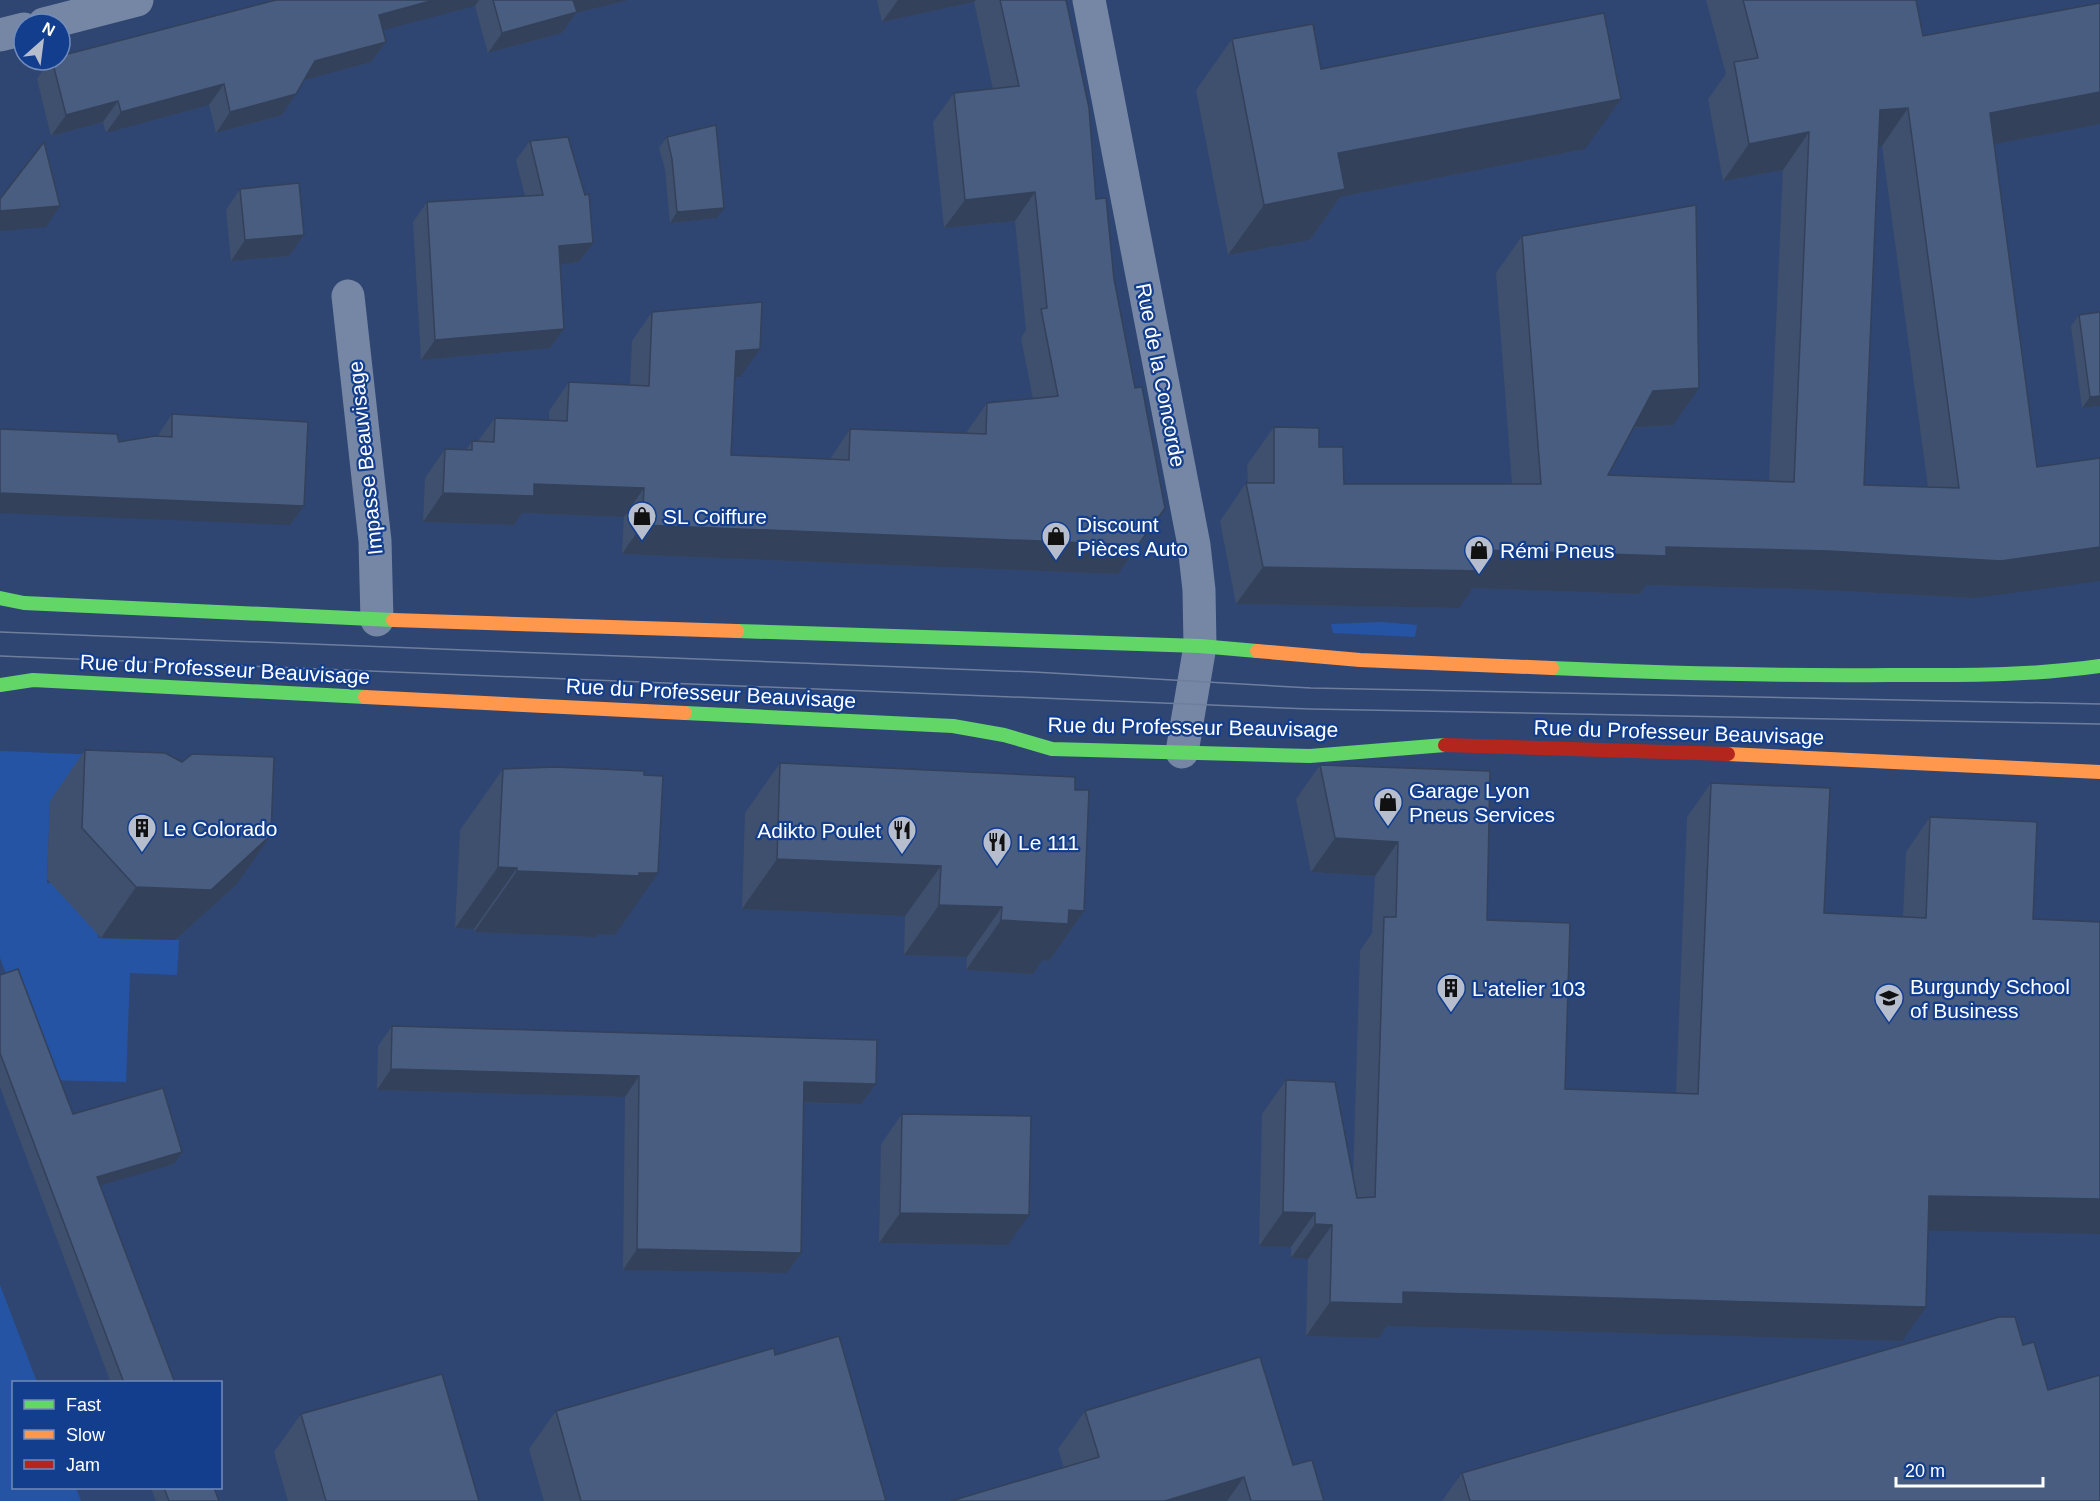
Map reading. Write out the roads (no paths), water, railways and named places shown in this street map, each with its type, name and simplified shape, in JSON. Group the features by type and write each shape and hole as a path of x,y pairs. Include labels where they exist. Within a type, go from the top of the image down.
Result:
{"street":[{"path":"72,17 137,0"},
{"name":"Rue de la Concorde","path":"1089,0 1194,545 1199,590 1200,646 1182,752"},
{"name":"Impasse Beauvisage","path":"348,296 375,541 377,620"},
{"path":"0,598 24,603 377,620 1200,646 1360,660 1731,676 1953,675 2073,670 2100,666"},
{"name":"Rue du Professeur Beauvisage","path":"0,685 33,680 953,726 1004,735 1052,749 1310,756 1432,746 1615,749 2100,772"}],"tram line":[{"path":"0,632 1034,672 1311,688 2100,704"},
{"path":"0,656 1310,709 2100,724"}],"place":[{"name":"SL Coiffure","path":"642,542"},
{"name":"Discount Pièces Auto","path":"1056,562"},
{"name":"Rémi Pneus","path":"1479,576"},
{"name":"Garage Lyon Pneus Services","path":"1388,828"},
{"name":"Le Colorado","path":"142,854"},
{"name":"Adikto Poulet","path":"902,856"},
{"name":"Le 111","path":"997,868"},
{"name":"L'atelier 103","path":"1451,1014"},
{"name":"Burgundy School of Business","path":"1889,1024"}]}
